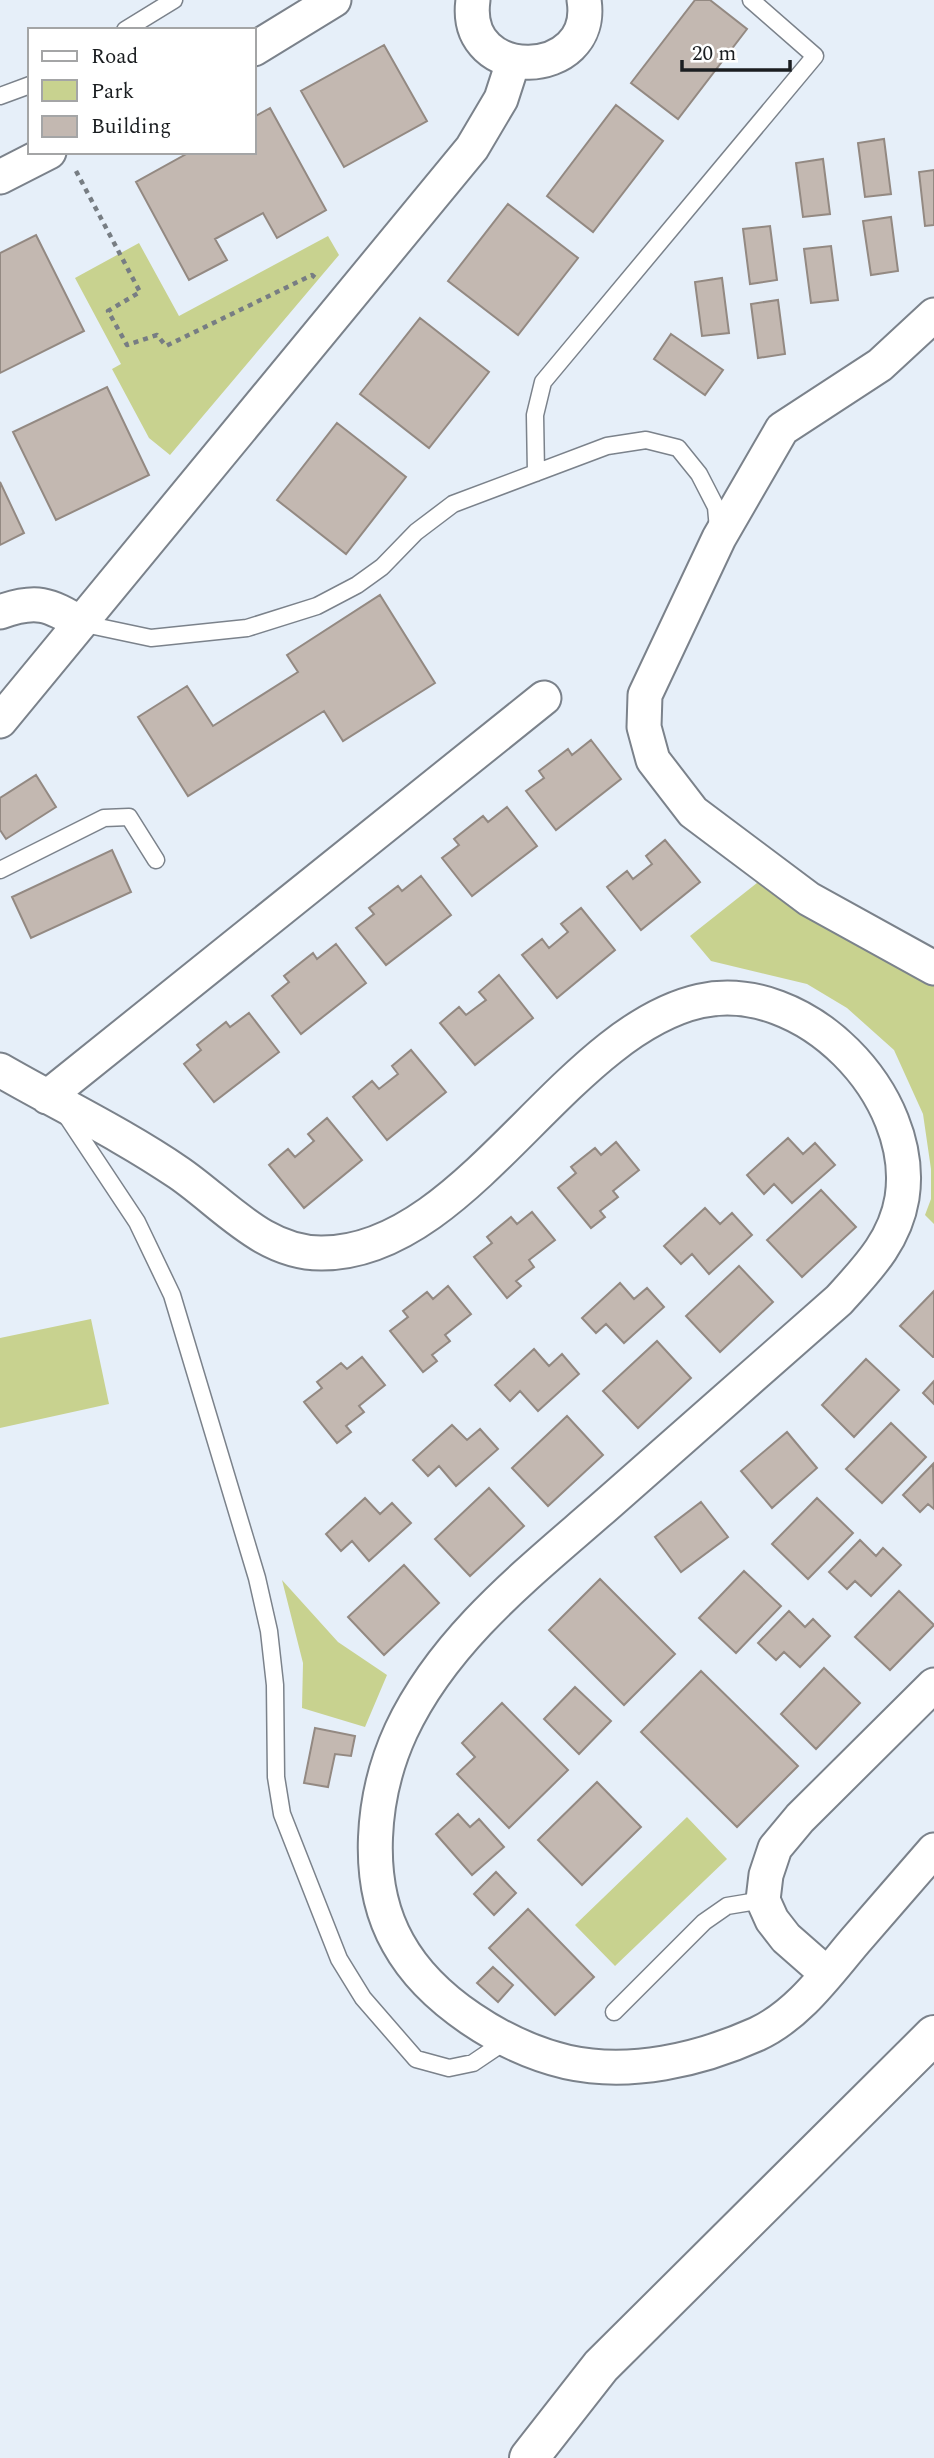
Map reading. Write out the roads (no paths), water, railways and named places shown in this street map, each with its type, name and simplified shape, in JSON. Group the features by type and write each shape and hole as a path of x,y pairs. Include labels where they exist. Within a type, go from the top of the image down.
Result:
{"main road":[{"path":"529,2458 601,2366 934,2035"}],"street":[{"path":"256,49 334,0"},
{"path":"472,0 473,20 478,34 499,56 513,62 531,64 548,61 575,39 583,23 584,0"},
{"path":"0,721 472,148 501,99 513,62"},
{"path":"0,177 60,158"},
{"path":"934,315 880,365 782,429 719,538 645,695 644,727 653,760 693,812 809,900 934,968"},
{"path":"0,612 21,604 41,604 53,606 80,623"},
{"path":"53,1101 544,698"},
{"path":"0,1070 178,1173 270,1241 294,1251 322,1253 350,1251 393,1235 432,1212 617,1045 666,1013 701,1001 741,998 775,1007 809,1023 838,1044 868,1076 888,1113 901,1158 902,1196 893,1230 875,1260 839,1300 548,1556 451,1649 421,1692 399,1735 380,1793 375,1851 385,1907 398,1943 424,1976 453,2006 506,2040 529,2051 569,2063 609,2066 667,2064 719,2050 762,2032 796,2007 934,1850"},
{"path":"827,1974 786,1938 772,1920 764,1900 766,1875 775,1848 800,1818 934,1685"}],"lane":[{"path":"128,28 174,0"},
{"path":"536,473 535,415 543,382 815,56 751,0"},
{"path":"0,96 28,86"},
{"path":"80,623 151,638 247,628 317,606 374,573 416,532 453,504 607,446 646,440 678,447 699,474 716,508 719,538"},
{"path":"0,870 104,818 128,817 156,860"},
{"path":"53,1101 137,1222 172,1295 257,1578 266,1618 275,1685 276,1777 282,1814 339,1959 363,1998 416,2059 449,2068 473,2063 506,2040"},
{"path":"614,2012 704,1922 727,1906 764,1900"}]}
